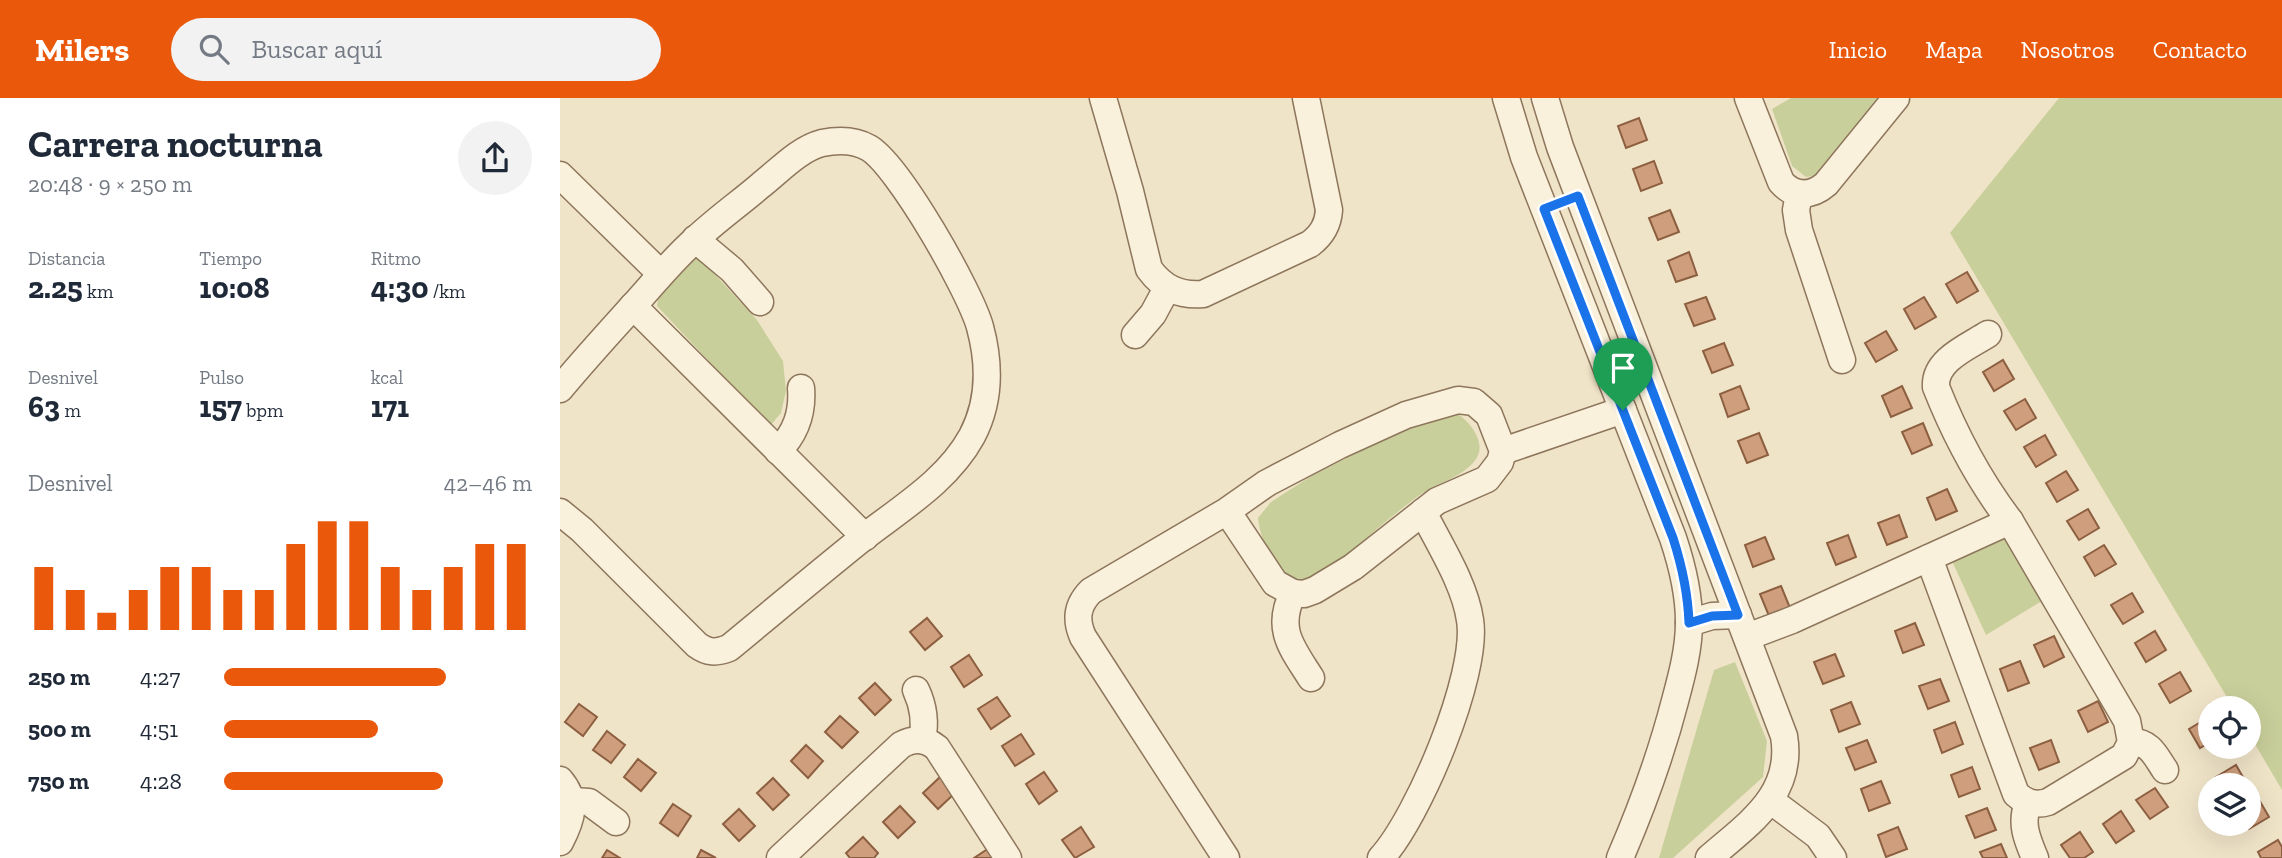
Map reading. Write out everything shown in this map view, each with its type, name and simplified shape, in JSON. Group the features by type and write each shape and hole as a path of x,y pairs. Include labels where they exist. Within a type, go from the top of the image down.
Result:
{"street":[{"path":"1103,98 1149,269 1167,288 1191,295 1203,294 1310,244 1327,225 1329,210 1306,98"},
{"path":"1506,98 1524,157 1681,563 1686,589 1689,623 1687,653 1668,728 1620,858"},
{"path":"1545,98 1578,196 1779,719 1786,747 1784,771 1770,800 1709,858"},
{"path":"1748,98 1781,182 1786,188 1799,194 1814,193 1826,184 1896,98"},
{"path":"560,389 695,239 807,149 819,144 844,141 867,148 884,162 901,184 961,281 980,329 987,369 987,387 979,421 961,452 936,482 729,648 711,652 697,645 582,530 560,513"},
{"path":"560,174 662,274"},
{"path":"1799,194 1799,230 1842,359"},
{"path":"1544,209 1578,196"},
{"path":"695,239 732,270 760,302"},
{"path":"1135,335 1153,314 1167,288"},
{"path":"634,306 865,537"},
{"path":"1929,558 2016,794 2028,803 2048,802 2124,756 2131,742 2127,721 2010,521 1973,465 1936,387 1942,365 1988,334"},
{"path":"778,451 797,425 801,408 801,388"},
{"path":"1226,858 1083,637 1078,621 1081,604 1091,591 1227,511 1267,483 1406,415 1451,401 1466,400 1483,408 1489,415 1503,451 1500,462 1487,479 1437,501 1353,567 1304,594 1293,593 1275,583 1227,511"},
{"path":"1503,451 1623,410"},
{"path":"1381,858 1401,833 1413,811 1442,745 1463,683 1471,643 1467,603 1423,512"},
{"path":"1689,623 1712,616 1742,626 1792,620 2010,521"},
{"path":"1293,593 1284,617 1285,629 1288,641 1311,678"},
{"path":"916,691 924,710 925,730 922,740"},
{"path":"780,858 901,746 915,740 930,743 942,754 1008,858"},
{"path":"2131,742 2149,747 2165,770"},
{"path":"566,791 589,802 616,822"},
{"path":"560,842 571,819 566,791"},
{"path":"1770,800 1818,836 1833,858"},
{"path":"2028,803 2024,820 2025,831 2035,858"}],"green space":[{"path":"1791,98 1880,98 1817,175 1806,177 1792,166 1772,109"},
{"path":"2059,98 2282,98 2282,790 2261,754 2261,696 2226,696 1950,233"},
{"path":"697,255 757,320 783,361 786,391 781,413 770,426 657,306 660,287"},
{"path":"1458,414 1472,428 1480,446 1476,459 1470,466 1417,497 1321,578 1301,584 1277,565 1262,538 1258,518 1271,502 1313,475 1394,434 1441,416"},
{"path":"2008,535 2042,601 1986,635 1952,561"},
{"path":"1735,662 1767,741 1763,777 1673,858 1659,858 1714,670"}],"building":[{"path":"1639,118 1647,140 1626,148 1618,126"},
{"path":"1654,161 1662,183 1641,191 1633,169"},
{"path":"1670,210 1679,232 1658,240 1649,218"},
{"path":"1689,252 1697,275 1676,282 1668,261"},
{"path":"1967,272 1978,291 1957,303 1946,284"},
{"path":"1706,297 1715,319 1694,326 1685,304"},
{"path":"1924,297 1936,317 1915,329 1904,309"},
{"path":"1886,331 1897,350 1876,362 1865,343"},
{"path":"1724,343 1733,365 1712,373 1703,351"},
{"path":"2003,360 2014,379 1994,391 1983,372"},
{"path":"1740,386 1749,409 1728,417 1720,394"},
{"path":"1902,386 1912,408 1891,417 1882,396"},
{"path":"2025,399 2036,418 2016,430 2004,411"},
{"path":"1923,423 1932,445 1912,454 1902,432"},
{"path":"1759,433 1768,455 1747,463 1738,441"},
{"path":"2045,435 2056,455 2036,467 2024,447"},
{"path":"2066,471 2078,490 2057,502 2046,483"},
{"path":"1947,489 1957,511 1936,520 1927,498"},
{"path":"2088,509 2099,528 2079,540 2067,521"},
{"path":"1899,515 1907,537 1887,545 1878,523"},
{"path":"1848,535 1856,557 1836,565 1827,543"},
{"path":"1765,537 1774,559 1753,567 1745,545"},
{"path":"2104,545 2116,564 2095,576 2084,557"},
{"path":"1781,586 1790,608 1769,616 1760,594"},
{"path":"2132,593 2143,612 2123,624 2111,605"},
{"path":"927,618 942,636 925,650 910,632"},
{"path":"1915,623 1924,645 1903,653 1895,631"},
{"path":"2155,631 2166,650 2146,662 2135,643"},
{"path":"2054,636 2064,657 2044,667 2034,645"},
{"path":"1835,654 1844,676 1823,684 1814,662"},
{"path":"969,655 982,675 964,687 951,667"},
{"path":"2020,661 2029,683 2008,691 2000,669"},
{"path":"2180,672 2191,691 2170,703 2159,684"},
{"path":"1940,679 1949,701 1928,709 1919,686"},
{"path":"875,683 891,700 875,715 859,698"},
{"path":"997,697 1010,716 991,729 978,709"},
{"path":"2098,701 2108,722 2088,732 2078,711"},
{"path":"1851,702 1860,724 1839,732 1831,710"},
{"path":"579,704 597,717 583,736 565,722"},
{"path":"840,716 858,732 842,748 825,732"},
{"path":"1955,722 1963,744 1942,753 1934,730"},
{"path":"2198,724 2198,745 2189,729"},
{"path":"607,731 625,745 611,763 593,750"},
{"path":"1021,734 1034,754 1015,766 1002,746"},
{"path":"1867,740 1876,762 1855,770 1846,748"},
{"path":"2051,740 2059,762 2039,770 2030,748"},
{"path":"806,745 823,761 808,778 791,761"},
{"path":"638,759 656,773 641,791 624,777"},
{"path":"2236,765 2241,773 2223,773"},
{"path":"1972,767 1980,789 1959,797 1951,775"},
{"path":"1044,772 1057,791 1039,804 1026,784"},
{"path":"940,777 955,793 938,809 923,793"},
{"path":"773,778 789,795 773,810 757,793"},
{"path":"1881,781 1890,803 1869,811 1861,789"},
{"path":"2155,788 2168,807 2150,819 2136,800"},
{"path":"2261,803 2269,817 2261,822"},
{"path":"673,804 691,816 678,836 660,823"},
{"path":"900,806 915,822 898,838 883,822"},
{"path":"1987,808 1996,830 1975,838 1966,816"},
{"path":"739,809 755,826 739,841 723,824"},
{"path":"2121,811 2134,831 2116,843 2103,824"},
{"path":"1081,827 1094,847 1075,858 1062,840"},
{"path":"1898,827 1907,849 1886,857 1878,835"},
{"path":"2080,832 2093,852 2084,858 2070,858 2061,845"},
{"path":"863,837 878,853 874,858 850,858 846,853"},
{"path":"2278,840 2282,847 2282,858 2261,858 2258,852"},
{"path":"2001,844 2007,858 1983,858 1980,852"},
{"path":"989,848 996,858 974,858"},
{"path":"607,850 620,858 602,858"},
{"path":"701,850 716,858 697,858"}],"route":[{"path":"1578,196 1738,615 1712,616 1689,623 1681,563 1623,410 1544,209 1578,196"}]}
